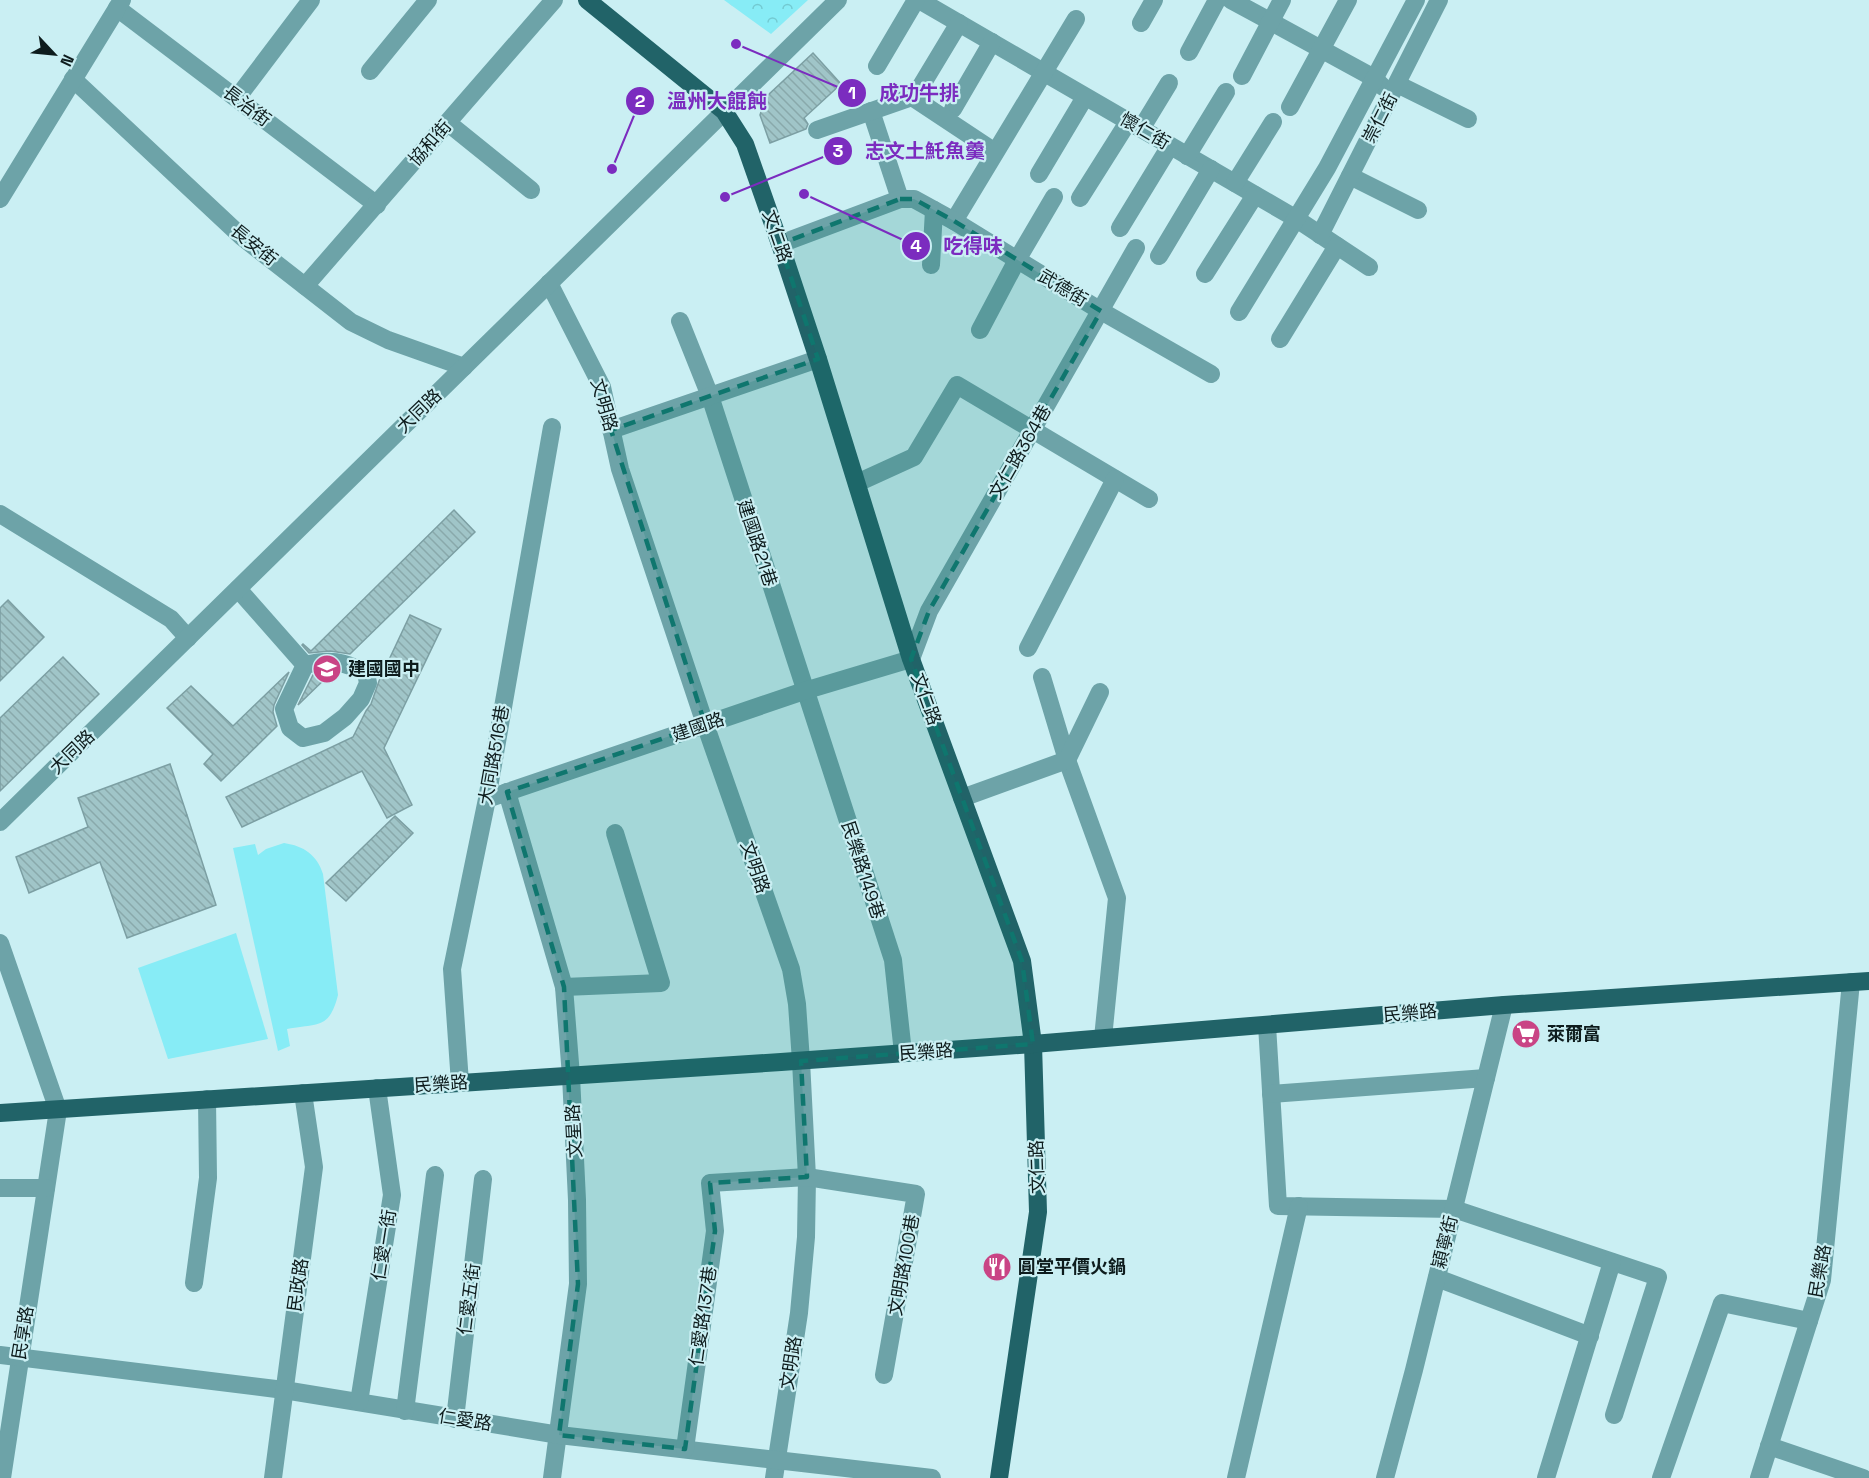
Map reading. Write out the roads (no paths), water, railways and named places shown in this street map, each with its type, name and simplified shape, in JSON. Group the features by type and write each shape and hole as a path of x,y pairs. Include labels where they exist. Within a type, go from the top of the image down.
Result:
{"main road":[{"name":"文仁路","path":"587,0 724,111 745,144 818,359 911,659 1022,961 1033,1044 1038,1212 999,1478"},
{"name":"民樂路","path":"0,1113 801,1061 1504,1005 1860,981"}],"street":[{"path":"237,98 311,0"},
{"path":"370,70 428,0"},
{"name":"協和街","path":"305,286 554,0"},
{"name":"大同路","path":"0,822 838,0"},
{"path":"877,66 918,0"},
{"name":"懷仁街","path":"918,0 1295,218 1369,267"},
{"path":"1141,23 1154,0"},
{"path":"1189,52 1217,0"},
{"path":"1231,0 1394,89 1468,119"},
{"path":"1242,76 1282,0"},
{"path":"1290,107 1348,0"},
{"path":"1239,312 1327,168 1416,0"},
{"name":"崇仁街","path":"1320,235 1439,0"},
{"path":"0,199 120,4"},
{"name":"長治街","path":"120,4 237,98 377,205"},
{"path":"954,220 1076,19"},
{"path":"918,92 959,23"},
{"path":"953,109 992,42"},
{"name":"長安街","path":"74,79 242,237 351,322 388,340 464,367"},
{"path":"1080,198 1169,83"},
{"path":"1187,156 1226,92"},
{"path":"1039,174 1085,96"},
{"path":"817,130 912,97 995,152"},
{"path":"780,244 900,199 871,111"},
{"path":"1235,183 1273,122"},
{"path":"448,123 531,190"},
{"path":"1120,228 1170,146"},
{"path":"1159,256 1211,169"},
{"path":"1350,176 1418,210"},
{"path":"1205,274 1255,195"},
{"path":"980,330 1054,197"},
{"name":"武德街","path":"900,199 914,199 954,220 1101,311 1212,374"},
{"path":"931,265 934,210"},
{"path":"1280,339 1337,246"},
{"name":"文仁路364巷","path":"911,659 929,612 1136,248"},
{"name":"文明路","path":"549,283 602,387 620,469 705,724 791,969 797,1004 801,1061 807,1177 806,1237 799,1313 775,1469"},
{"name":"建國路21巷","path":"680,321 710,396 804,691"},
{"path":"611,430 818,359"},
{"path":"856,483 914,457 957,385 1149,499"},
{"name":"大同路516巷","path":"460,1083 452,969 487,799 552,427"},
{"path":"1028,648 1115,479"},
{"path":"0,514 171,619 188,638"},
{"path":"238,589 305,665"},
{"name":"建國路","path":"487,799 804,691 911,659"},
{"path":"328,661 340,662 366,673 368,683 361,699 345,717 324,733 303,738 290,728 284,709 305,665 328,661"},
{"path":"1042,677 1067,760 1117,898 1103,1038"},
{"name":"民樂路149巷","path":"804,691 893,960 903,1053"},
{"path":"962,798 1067,760 1100,692"},
{"name":"文星路","path":"507,792 564,987 571,1076 578,1200 578,1284 552,1478"},
{"path":"564,987 661,983 615,833"},
{"name":"民享路","path":"0,943 58,1110 2,1478"},
{"name":"民樂路","path":"1759,1478 1822,1280 1860,981"},
{"name":"穎寧街","path":"1385,1478 1504,1005"},
{"path":"1267,1025 1278,1206 1454,1209 1658,1277 1614,1415"},
{"path":"1271,1094 1486,1078"},
{"name":"仁愛一街","path":"359,1402 392,1195 377,1088"},
{"name":"民政路","path":"273,1478 314,1167 303,1093"},
{"path":"194,1283 208,1178 207,1099"},
{"path":"405,1410 435,1175"},
{"name":"仁愛路137巷","path":"685,1449 715,1231 710,1183 807,1177"},
{"name":"文明路100巷","path":"807,1177 916,1194 884,1375"},
{"name":"仁愛五街","path":"455,1419 483,1179"},
{"path":"0,1188 46,1188"},
{"path":"1236,1478 1299,1206"},
{"path":"1546,1478 1612,1262"},
{"path":"1437,1278 1590,1336"},
{"path":"1661,1478 1722,1303 1809,1322"},
{"name":"仁愛路","path":"0,1355 284,1390 559,1435 685,1449 775,1469 932,1478"},
{"path":"1769,1446 1863,1478"}],"place":[{"name":"成功牛排","path":"736,44"},
{"name":"溫州大餛飩","path":"612,169"},
{"name":"吃得味","path":"804,194"},
{"name":"志文土魠魚羹","path":"725,197"},
{"name":"建國國中","path":"327,669"},
{"name":"萊爾富","path":"1526,1034"},
{"name":"圓堂平價火鍋","path":"997,1267"}]}
